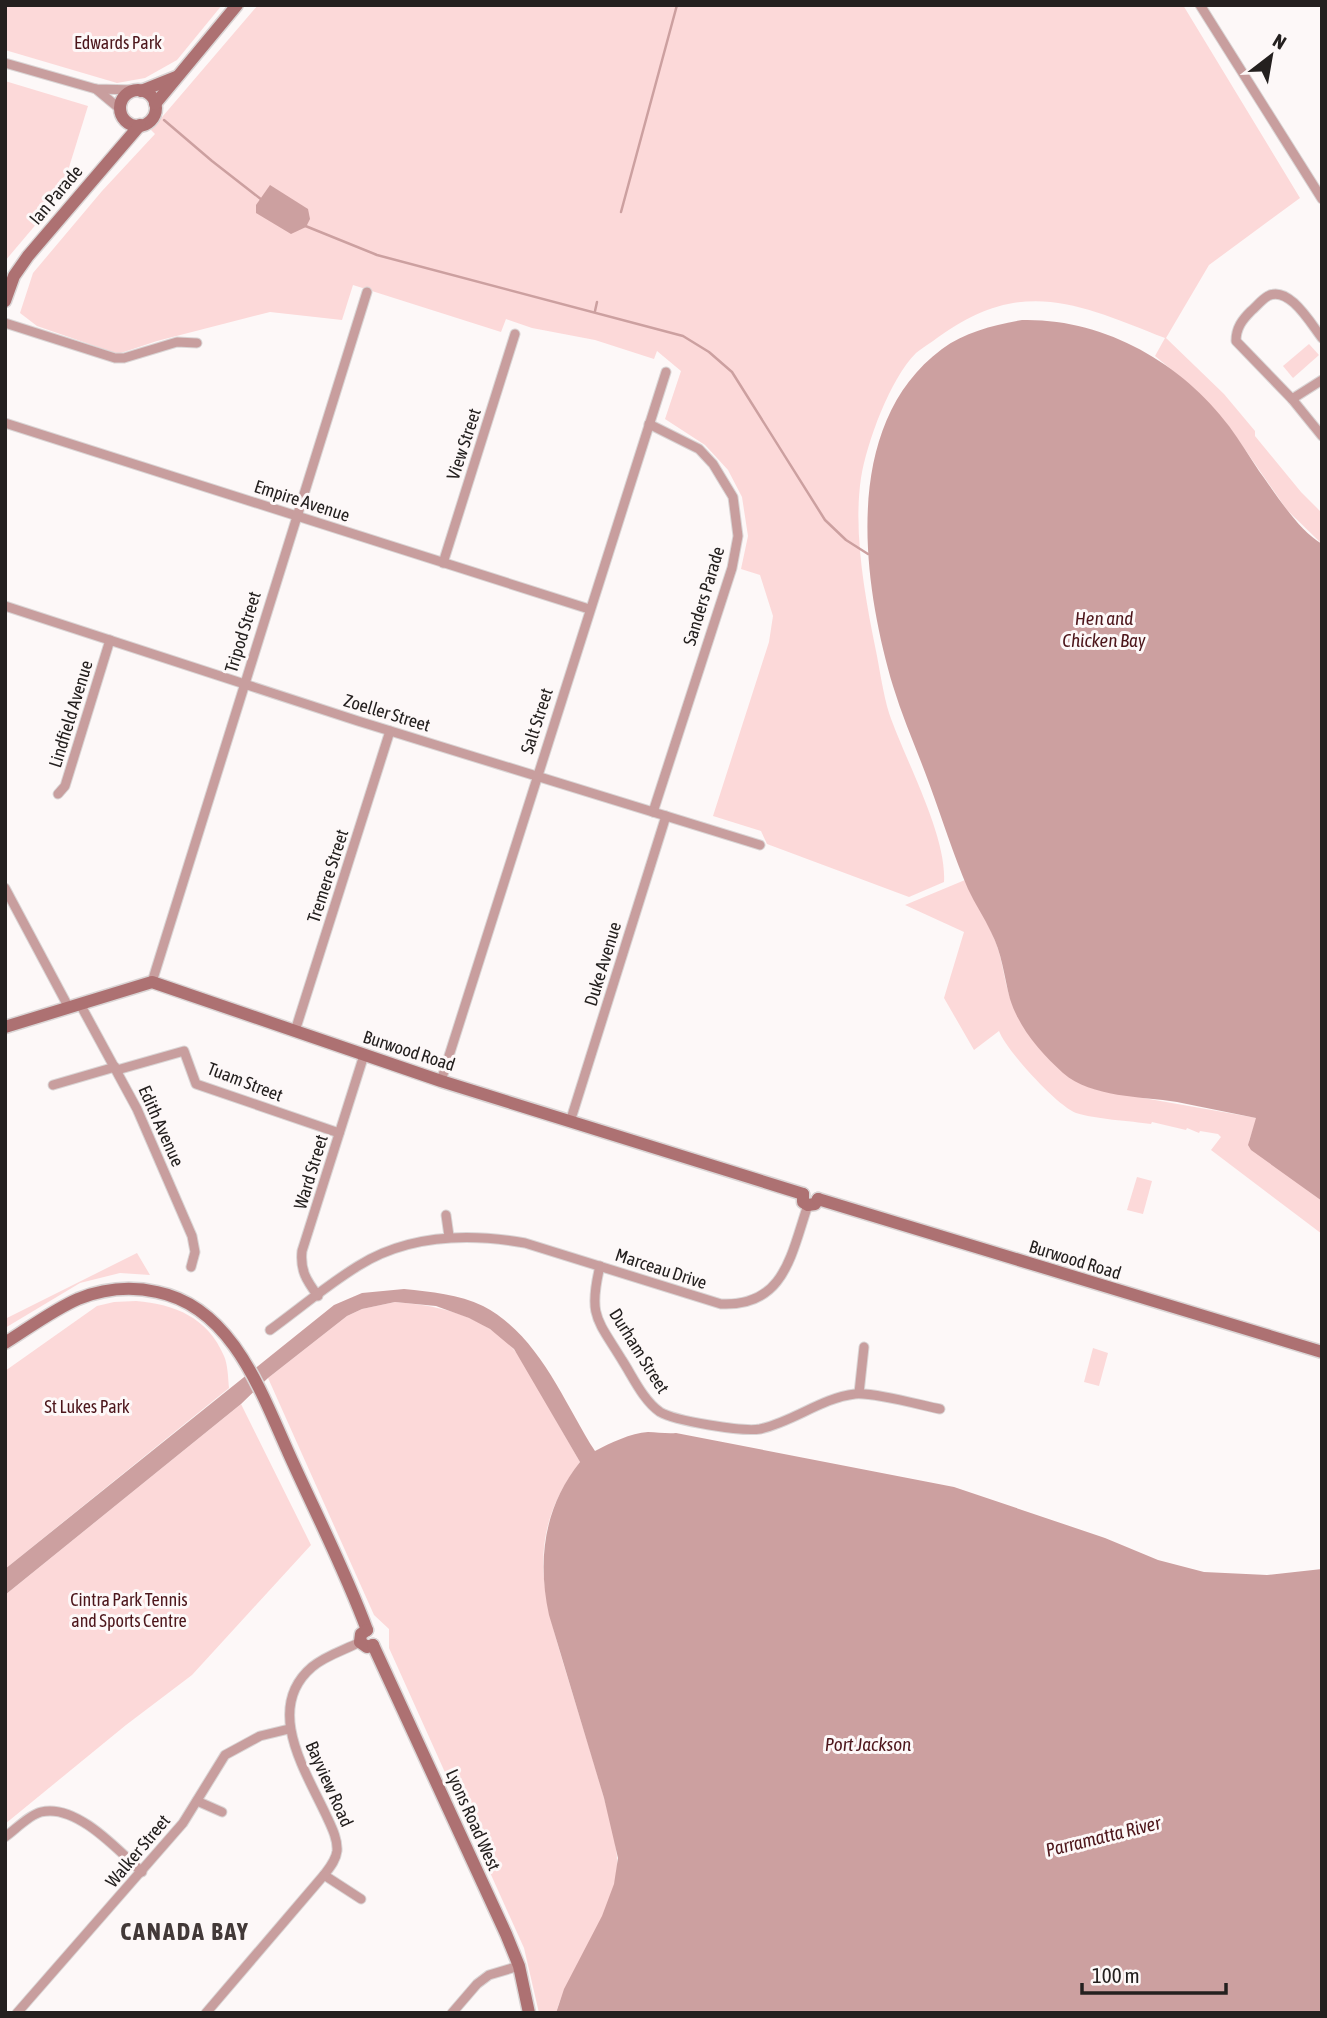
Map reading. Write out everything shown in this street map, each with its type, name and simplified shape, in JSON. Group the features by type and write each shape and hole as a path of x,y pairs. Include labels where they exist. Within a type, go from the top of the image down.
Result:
{"main road":[{"path":"155,104 237,5"},
{"path":"139,91 150,95 155,104 150,120 140,125 129,123 122,114 122,99 139,91 176,77"},
{"name":"Ian Parade","path":"117,150 122,114"},
{"name":"Ian Parade","path":"5,301 14,276 28,256 140,125"},
{"path":"5,1027 152,982"},
{"name":"Burwood Road","path":"152,982 441,1081 809,1199 1322,1352"},
{"name":"Lyons Road West","path":"5,1343 76,1300 109,1290 147,1290 182,1300 207,1315 230,1340 261,1395 326,1534 367,1639 435,1778 519,1966 530,2013"}],"street":[{"path":"1200,5 1322,199"},
{"path":"5,63 96,89 139,91"},
{"path":"96,89 122,114"},
{"name":"Tripod Street","path":"152,982 367,292"},
{"path":"1322,338 1292,300 1275,294 1267,297 1245,317 1239,326 1236,341 1292,399 1322,436"},
{"path":"5,323 115,358 124,358 177,342 197,343"},
{"name":"View Street","path":"443,563 515,334"},
{"name":"Salt Street","path":"441,1081 666,372"},
{"path":"1292,399 1322,380"},
{"name":"Empire Avenue","path":"5,424 589,609"},
{"name":"Sanders Parade","path":"649,424 699,449 713,464 733,497 738,536 732,568 653,812"},
{"name":"Zoeller Street","path":"5,606 244,685 760,845"},
{"name":"Lindfield Avenue","path":"58,794 65,786 110,640"},
{"name":"Tremere Street","path":"295,1031 390,731"},
{"name":"Duke Avenue","path":"570,1122 666,816"},
{"name":"Edith Avenue","path":"5,888 116,1069 137,1109 192,1236 195,1252 191,1267"},
{"name":"Tuam Street","path":"53,1085 184,1051 196,1084 339,1133"},
{"name":"Ward Street","path":"318,1296 303,1275 302,1251 364,1055"},
{"name":"Marceau Drive","path":"270,1330 358,1265 417,1243 449,1236 526,1243 721,1304 750,1302 766,1295 783,1273 809,1199"},
{"path":"446,1215 449,1236"},
{"name":"Durham Street","path":"600,1266 593,1294 597,1319 646,1398 661,1412 689,1421 738,1429 758,1429 840,1397 859,1393 940,1409"},
{"path":"859,1393 864,1347"},
{"name":"Bayview Road","path":"206,2013 324,1875 335,1858 336,1839 296,1752 289,1729 294,1693 305,1674 324,1658 367,1639"},
{"name":"Walker Street","path":"17,2013 183,1823 225,1755 260,1736 289,1729"},
{"path":"197,1801 222,1812"},
{"path":"5,1837 38,1812 54,1811 74,1816 98,1833 142,1872"},
{"path":"324,1875 360,1899"},
{"path":"452,2013 477,1984 489,1975 519,1966"}],"green space":[{"name":"Edwards Park","path":"5,5 222,5 177,60 145,78 117,83 5,50"},
{"path":"258,5 1183,5 1300,198 1209,265 1166,338 1224,394 1301,492 1322,513 1322,544 1287,510 1228,425 1195,389 1155,356 1165,338 1103,314 1048,302 1021,302 993,308 964,321 916,353 897,378 868,447 861,478 858,520 861,564 885,698 932,820 939,842 944,882 909,897 767,844 761,831 713,816 769,642 773,616 760,575 741,569 748,536 742,497 728,470 705,445 665,419 681,371 657,351 654,359 595,340 532,328 506,319 501,332 353,285 342,320 270,312 157,341 118,354 37,326 20,313 33,273 102,191 155,134 151,130"},
{"path":"5,81 88,106 66,177 38,222 5,261"},
{"path":"1309,344 1319,355 1293,378 1283,366"},
{"path":"965,880 996,943 1011,1000 1018,1015 1035,1043 1057,1066 1083,1084 1098,1090 1257,1118 1249,1141 1250,1147 1322,1201 1322,1234 1211,1150 1221,1137 1218,1134 1199,1133 1187,1128 1186,1130 1152,1122 1113,1120 1076,1113 1057,1100 1033,1076 1011,1051 999,1031 974,1050 944,998 964,932 905,905"},
{"path":"1137,1177 1152,1181 1143,1214 1127,1210"},
{"path":"137,1253 150,1275 120,1273 80,1283 5,1328 5,1319"},
{"name":"St Lukes Park","path":"136,1301 164,1306 189,1315 209,1332 224,1356 229,1388 5,1569 5,1371 97,1306"},
{"path":"395,1302 441,1309 469,1318 508,1343 527,1369 580,1462 562,1491 550,1518 544,1545 544,1571 553,1626 609,1815 617,1863 608,1904 562,1995 556,2013 539,2013 524,1948 389,1648 389,1629 374,1615 268,1378 347,1316 362,1309"},
{"path":"1093,1348 1108,1353 1099,1386 1084,1382"},
{"name":"Cintra Park Tennis and Sports Centre","path":"241,1404 311,1545 192,1675 5,1824 5,1595"}],"water":[{"path":"270,185 308,209 310,219 306,227 291,234 256,213 256,205"},
{"name":"Hen and Chicken Bay","path":"1022,320 1052,321 1082,327 1138,348 1164,364 1210,403 1288,510 1304,530 1322,544 1322,1201 1251,1150 1248,1145 1256,1118 1177,1102 1102,1092 1063,1073 1039,1048 1014,1010 995,940 963,876 897,698 873,600 868,553 868,506 874,461 887,419 910,381 942,349 980,330"},
{"name":"Port Jackson","path":"404,1289 464,1299 483,1306 503,1319 535,1351 595,1451 635,1434 676,1433 954,1487 1105,1538 1158,1560 1204,1572 1267,1575 1322,1569 1322,2013 556,2013 564,1989 602,1916 614,1884 618,1858 604,1798 545,1594 544,1554 551,1516 558,1497 580,1462 514,1349 490,1329 436,1306 395,1302 362,1309 347,1316 5,1595 5,1569 334,1305 362,1293"}],"waterway":[{"path":"621,212 677,5"},
{"path":"164,120 262,200"},
{"path":"303,225 377,255 683,336 709,352 732,372 825,520 846,540 868,554"},
{"path":"595,311 597,302"}],"district":[{"name":"CANADA BAY","path":"185,1932"}],"water label":[{"name":"Parramatta River","path":"1103,1836"}]}
